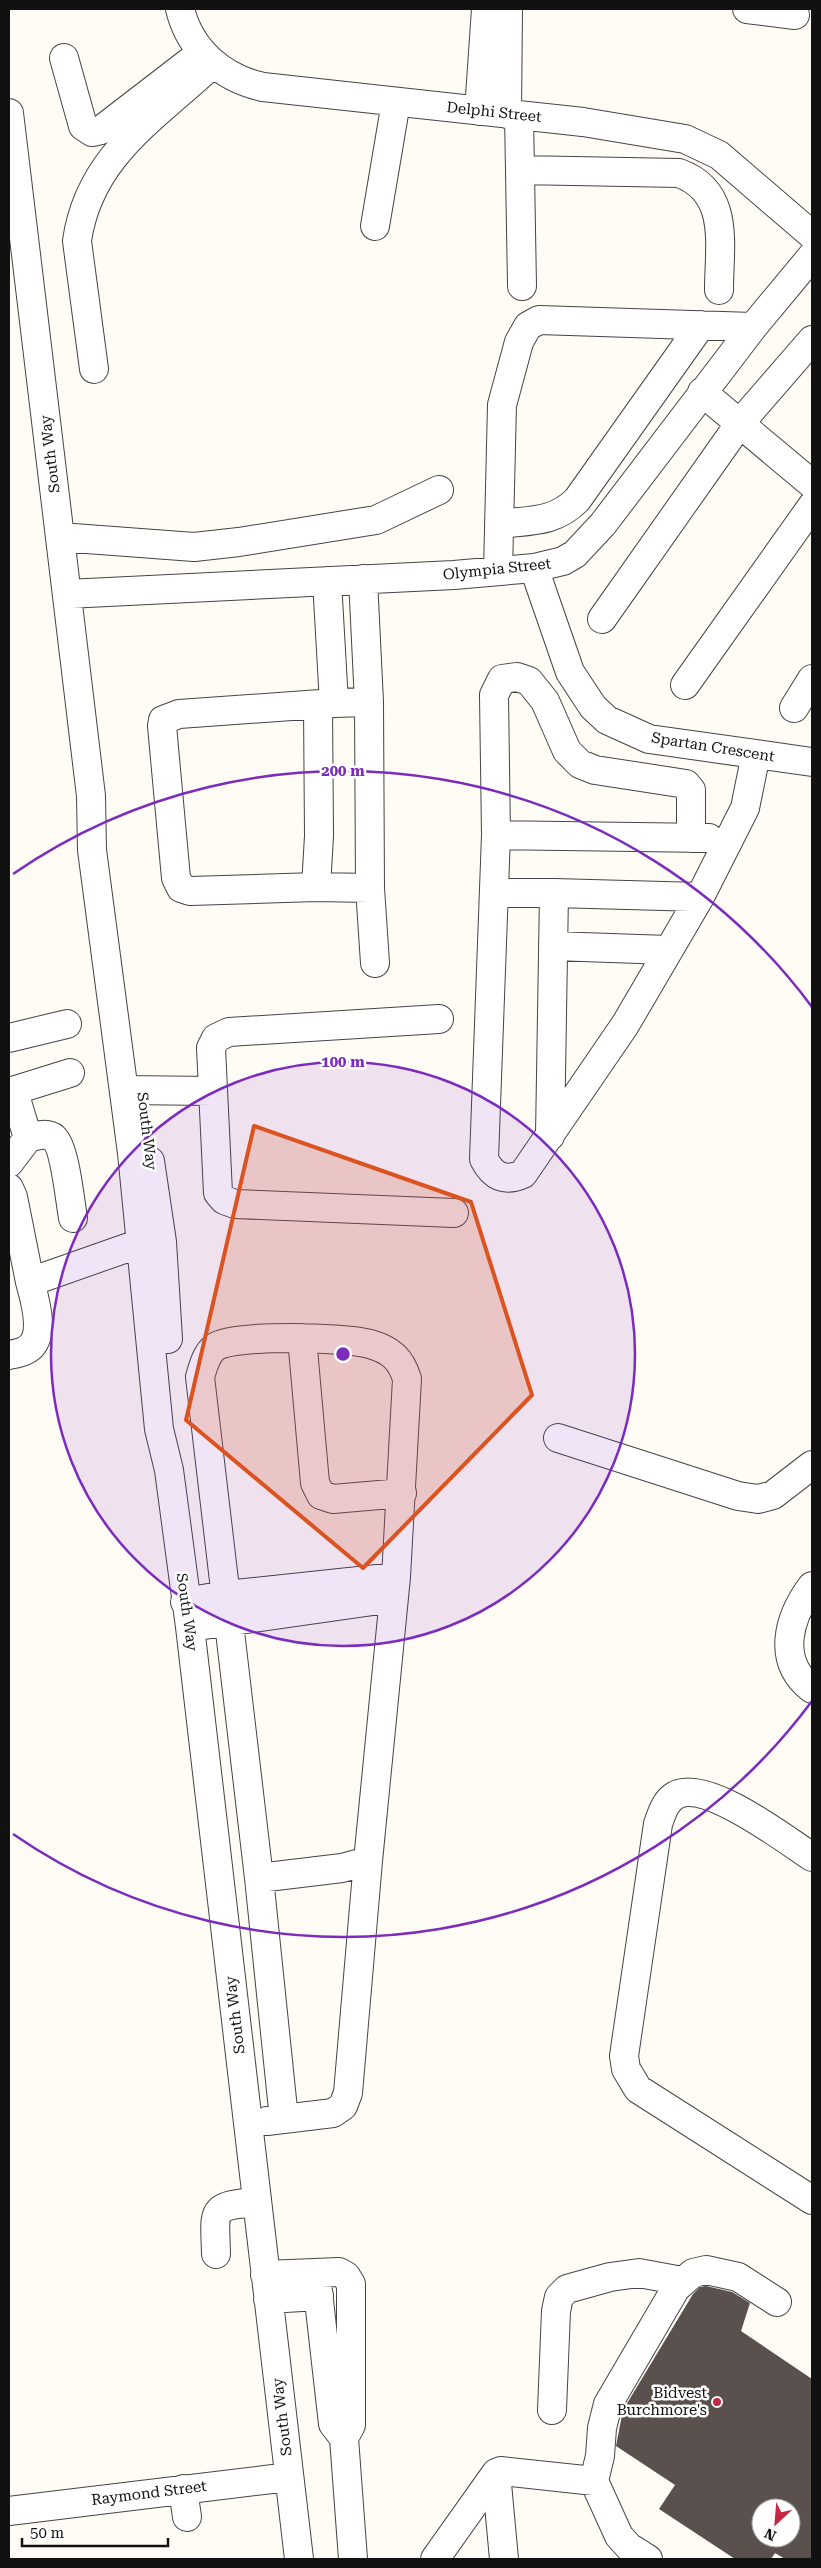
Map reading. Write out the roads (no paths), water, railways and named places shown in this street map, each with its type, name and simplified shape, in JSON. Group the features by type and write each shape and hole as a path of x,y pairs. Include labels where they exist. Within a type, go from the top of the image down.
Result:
{"street":[{"name":"Delphi Street","path":"180,9 184,26 207,58 244,83 263,88 583,122 669,136 704,146 719,155 812,235"},
{"path":"478,111 486,9"},
{"path":"508,9 513,115 520,170 522,286"},
{"path":"746,9 795,15"},
{"path":"64,58 83,126 92,132 101,130 207,58"},
{"path":"94,369 77,241 79,224 92,192 105,168 135,130 175,99 207,58"},
{"path":"369,215 389,101"},
{"name":"South Way","path":"9,113 91,796 108,850 133,1089 174,1431 169,1470 299,2559"},
{"path":"520,170 679,173 692,178 714,201 719,216 720,290"},
{"name":"Olympia Street","path":"67,594 498,571 534,568 563,561 587,543 752,327 812,256"},
{"path":"498,571 502,405 519,342 528,326 539,320 752,327"},
{"path":"499,524 552,518 566,511 577,500 701,325"},
{"path":"602,619 740,424 812,340"},
{"path":"702,392 812,484"},
{"path":"60,537 194,547 239,542 376,520 439,490"},
{"path":"685,685 812,506"},
{"name":"Spartan Crescent","path":"534,568 570,672 588,700 607,720 649,739 812,762"},
{"path":"363,579 368,702 370,888 375,963"},
{"path":"316,887 326,704 327,581"},
{"path":"691,838 691,790 686,784 595,770 580,764 567,751 545,701 528,681 516,677 502,679 494,696 496,835 484,1159 489,1169 498,1176 511,1179 522,1174 625,1025 700,897 745,808 747,753"},
{"path":"794,708 812,678"},
{"path":"368,702 179,714 163,720 162,726 176,878 181,888 190,891 316,887 370,888"},
{"path":"496,835 691,838 734,830"},
{"path":"494,893 700,897"},
{"path":"550,1136 554,893"},
{"path":"553,946 668,950"},
{"path":"439,1019 229,1032 216,1038 211,1048 218,1193 224,1200 235,1204 454,1213"},
{"path":"9,1038 67,1024"},
{"path":"28,1138 12,1092 70,1073"},
{"path":"133,1089 212,1091"},
{"path":"9,1163 28,1138 44,1134 54,1138 60,1149 73,1218"},
{"path":"9,1188 39,1318 34,1342 26,1351 9,1355"},
{"path":"30,1282 151,1242"},
{"path":"302,1338 315,1483 321,1495 333,1499 402,1493"},
{"path":"248,2124 333,2113 343,2106 348,2093 402,1493 407,1379 402,1364 394,1355 371,1344 302,1338 230,1340 215,1348 203,1364 200,1377 259,1878 284,2119"},
{"path":"558,1438 738,1496 758,1499 773,1495 812,1465"},
{"path":"812,1586 805,1596 790,1630 789,1650 794,1668 801,1681 812,1689"},
{"path":"187,1614 226,1595 395,1587"},
{"path":"187,1614 229,1622 395,1587"},
{"path":"812,1858 747,1813 728,1804 690,1793 677,1795 669,1801 658,1824 624,2056 626,2069 638,2089 812,2200"},
{"path":"259,1878 342,1868 368,1861"},
{"path":"216,2254 215,2221 219,2211 227,2205 257,2202"},
{"path":"648,2559 629,2547 619,2536 594,2481 608,2404 659,2315 682,2281 693,2273 706,2270 738,2277 777,2302"},
{"path":"267,2286 318,2285 339,2272 346,2276 351,2284 352,2425 344,2438 353,2559"},
{"path":"552,2410 558,2297 567,2289 610,2277 639,2273 682,2281"},
{"path":"435,2559 496,2473 501,2471 594,2481"},
{"path":"496,2473 504,2559"},
{"name":"Raymond Street","path":"9,2511 289,2476"},
{"path":"183,2489 188,2517"},
{"path":"456,2529 459,2559"}],"place":[{"name":"Bidvest Burchmore's","path":"717,2402"}]}
